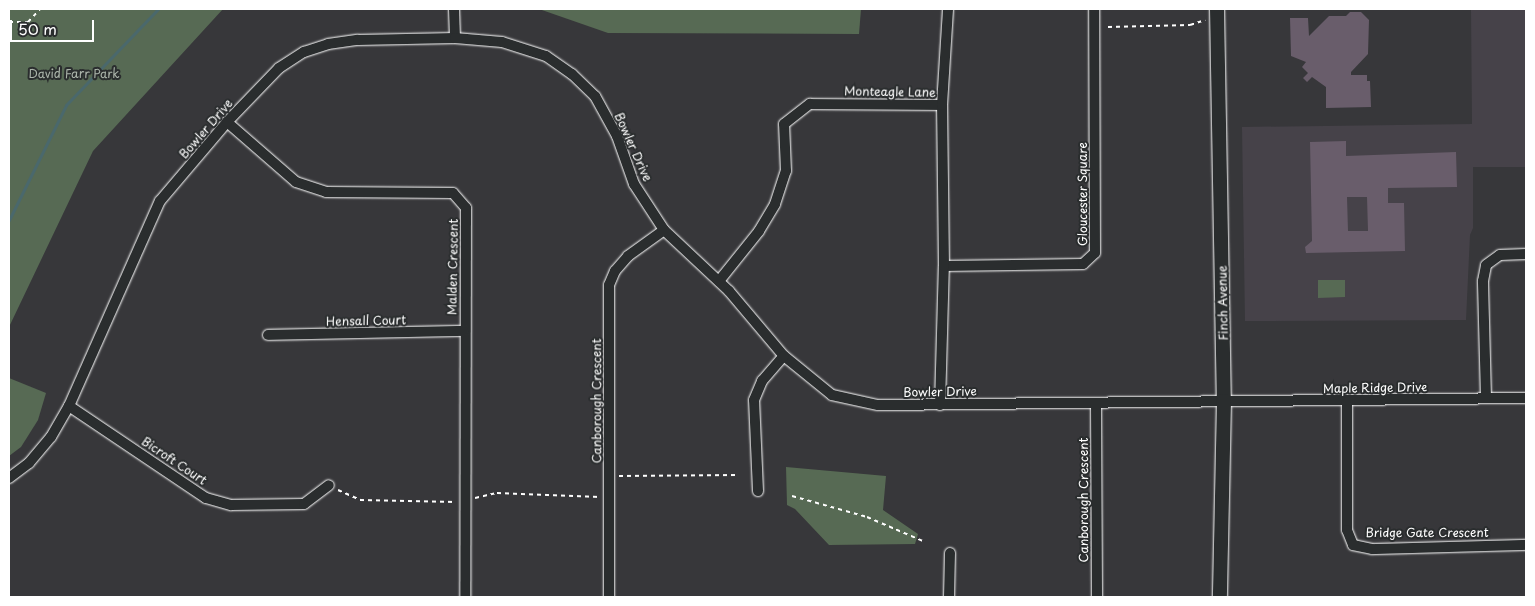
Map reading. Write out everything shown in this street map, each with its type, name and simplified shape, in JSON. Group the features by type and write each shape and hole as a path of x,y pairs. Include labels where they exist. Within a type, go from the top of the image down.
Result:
{"main road":[{"name":"Finch Avenue","path":"1217,13 1224,401 1220,597"}],"street":[{"path":"454,9 455,38"},
{"path":"942,105 948,9"},
{"name":"Gloucester Square","path":"944,266 1082,264 1096,253 1094,9"},
{"name":"Bowler Drive","path":"9,478 29,463 51,437 69,406 160,201 226,122 279,68 304,52 328,44 358,40 455,38 525,47 546,56 572,74 595,96 617,136 634,184 664,230 719,281 784,356 832,394 878,405 1224,401"},
{"name":"Monteagle Lane","path":"719,281 759,231 775,204 786,170 784,124 810,104 942,105 944,266 940,404"},
{"name":"Malden Crescent","path":"226,122 296,182 326,192 454,193 466,208 464,331 465,597"},
{"name":"Canborough Crescent","path":"609,597 609,285 615,271 628,256 664,230"},
{"path":"1486,398 1483,281 1486,265 1500,255 1526,254"},
{"name":"Hensall Court","path":"268,335 464,331"},
{"path":"758,490 754,400 762,381 784,356"},
{"name":"Maple Ridge Drive","path":"1224,401 1347,402 1526,398"},
{"name":"Bridge Gate Crescent","path":"1347,402 1347,530 1353,545 1372,548 1526,545"},
{"name":"Canborough Crescent","path":"1096,403 1097,597"},
{"name":"Bicroft Court","path":"69,406 206,498 230,505 304,504 329,485"},
{"path":"949,597 950,553"}],"path":[{"path":"9,22 28,22 40,9"},
{"path":"1108,27 1190,25 1217,13"},
{"path":"609,476 738,475"},
{"path":"792,496 867,517 925,542"}],"shaded area":[{"path":"1471,9 1526,9 1526,167 1473,167 1473,228 1470,235 1466,320 1245,321 1242,127 1472,124"}],"green space":[{"name":"David Farr Park","path":"9,9 223,9 93,151 9,327"},
{"path":"539,9 861,9 859,34 608,33"},
{"path":"1318,280 1345,280 1345,297 1318,298"},
{"path":"9,378 46,393 38,420 21,447 9,456"},
{"path":"786,467 886,476 883,510 918,534 915,544 829,545 795,509 787,505"}],"building":[{"path":"1350,12 1361,12 1369,20 1368,54 1351,72 1351,75 1367,75 1367,81 1370,81 1371,107 1326,108 1326,87 1312,77 1307,82 1303,78 1308,73 1302,67 1306,62 1291,56 1290,18 1308,18 1309,36 1329,16 1346,16"},
{"path":"1346,141 1346,156 1456,152 1457,187 1388,188 1388,203 1404,203 1405,251 1306,253 1305,247 1312,241 1310,142","holes":["1347,197 1367,197 1368,231 1348,231"]}],"waterway":[{"path":"9,220 66,105 158,9"}]}
